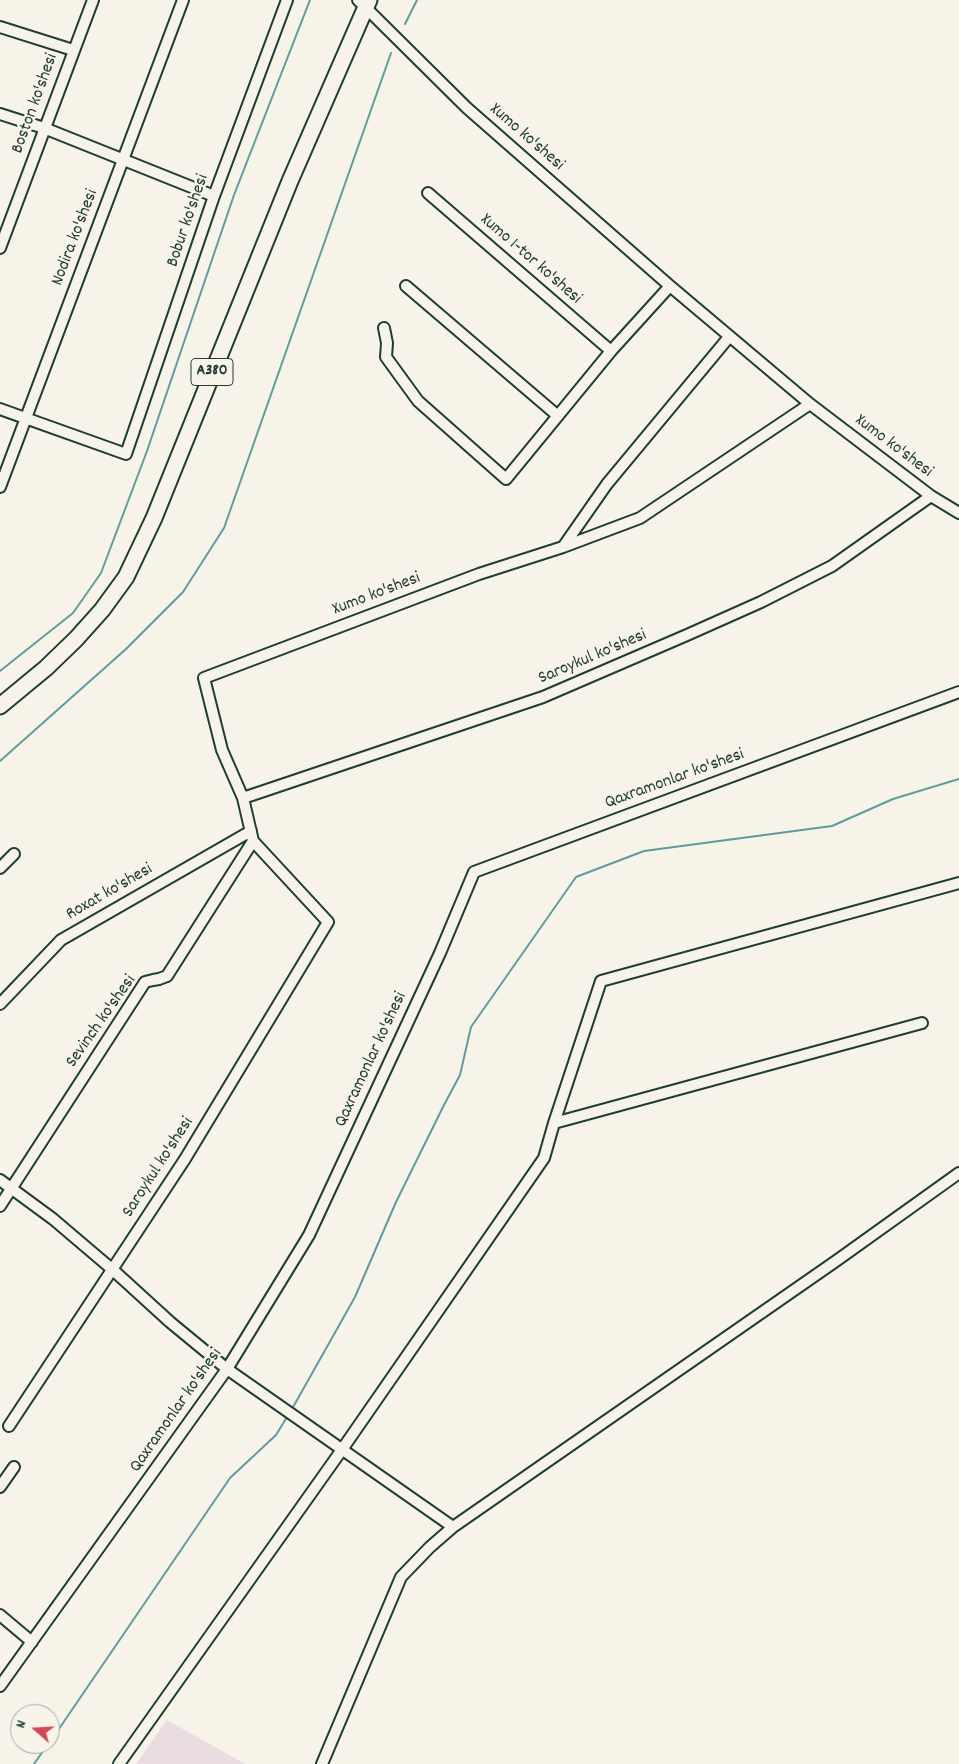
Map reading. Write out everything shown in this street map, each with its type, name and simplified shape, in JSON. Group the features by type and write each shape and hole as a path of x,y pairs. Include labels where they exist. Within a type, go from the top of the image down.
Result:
{"highway":[{"name":"A380","path":"0,706 46,668 102,610 135,560 154,518 364,3"}],"street":[{"name":"Boston ko'shesi","path":"0,248 93,0"},
{"name":"Nodira ko'shesi","path":"0,487 183,0"},
{"name":"Bobur ko'shesi","path":"26,418 126,454 214,196 287,0"},
{"name":"Xumo ko'shesi","path":"364,3 467,108 729,337 810,404 931,496 959,513"},
{"path":"0,27 73,50"},
{"path":"0,114 44,128 214,196"},
{"name":"Xumo 1-tor ko'shesi","path":"428,193 611,351"},
{"path":"406,286 558,416"},
{"path":"384,328 387,343 386,357 418,401 506,479 611,351 670,286"},
{"path":"563,547 606,484 729,337"},
{"name":"Xumo ko'shesi","path":"243,798 222,750 204,678 478,574 563,547 640,518 810,404"},
{"path":"0,409 26,418"},
{"name":"Saroykul ko'shesi","path":"243,798 542,697 687,635 760,602 832,566 931,496"},
{"name":"Qaxramonlar ko'shesi","path":"0,1686 227,1369 309,1235 440,953 474,872 959,692"},
{"path":"243,798 252,836"},
{"name":"Saroykul ko'shesi","path":"9,1426 185,1159 328,922 252,836"},
{"name":"Roxat ko'shesi","path":"0,1004 61,940 252,836"},
{"name":"Sevinch ko'shesi","path":"0,1206 145,982 159,980 170,972 252,836"},
{"path":"0,868 14,854"},
{"path":"119,1764 544,1158 601,981 959,883"},
{"path":"554,1123 922,1023"},
{"path":"322,1764 401,1577 430,1547 453,1527 828,1267 959,1173"},
{"path":"0,1180 53,1219 170,1322 227,1369 453,1527"},
{"path":"0,1487 14,1467"},
{"path":"0,1614 32,1642"}],"shaded area":[{"path":"167,1720 245,1764 136,1764"}],"waterway":[{"path":"0,671 73,613 101,573 147,451 234,195 310,0"},
{"path":"405,24 417,0"},
{"path":"0,761 126,649 183,592 224,528 391,53"},
{"path":"292,1409 355,1297 396,1202 460,1075 471,1027 576,877 644,851 832,826 893,799 959,779"},
{"path":"60,1727 230,1478 276,1435 287,1417"},
{"path":"34,1764 41,1754"}]}
